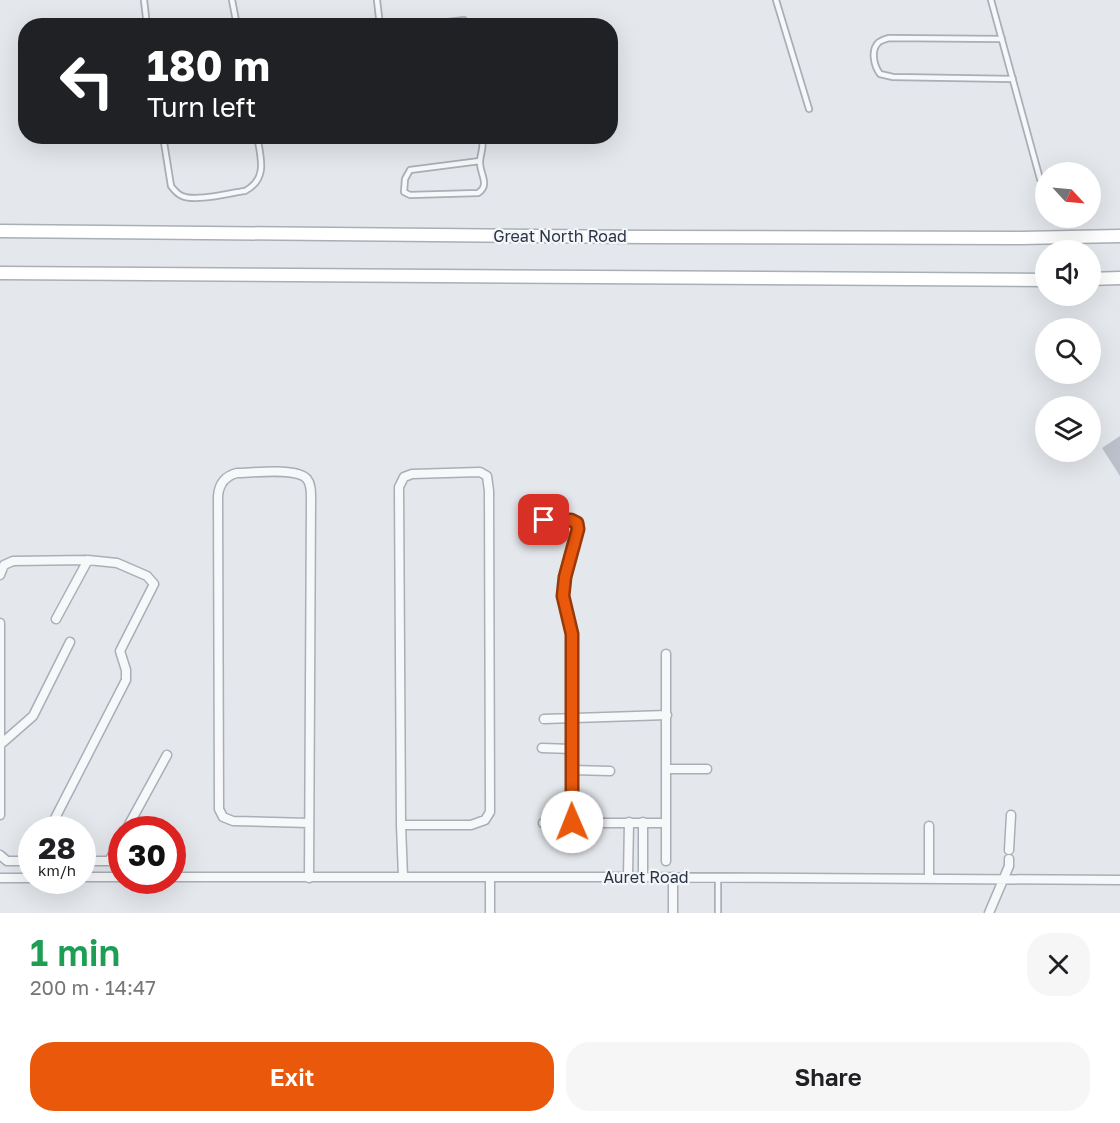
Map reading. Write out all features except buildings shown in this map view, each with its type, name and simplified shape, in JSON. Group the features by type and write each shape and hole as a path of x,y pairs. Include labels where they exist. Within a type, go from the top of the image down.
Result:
{"main road":[{"name":"Great North Road","path":"0,231 668,237 1120,236"},
{"path":"0,273 1035,280"},
{"path":"1101,279 1120,278"}],"street":[{"path":"309,823 233,821 225,819 219,812 218,496 221,484 231,474 294,472 306,478 310,484 309,878"},
{"path":"401,825 471,825 485,820 490,812 489,491 487,476 480,472 412,474 404,477 400,484 401,825 403,877"},
{"path":"544,520 571,520 577,523 578,529 563,596 572,634 572,822"},
{"path":"0,575 4,565 17,560 88,560 124,564 151,579 154,586 120,651 127,674 126,680 56,816"},
{"path":"56,619 88,560"},
{"path":"0,623 0,815"},
{"path":"1,744 33,716 70,642"},
{"path":"666,654 668,769 666,861"},
{"path":"544,718 667,715"},
{"path":"542,748 572,749"},
{"path":"134,816 167,755"},
{"path":"668,769 706,769"},
{"path":"572,770 610,771"},
{"path":"989,913 1009,866 1011,815"},
{"path":"628,877 629,822"},
{"path":"642,822 643,878"},
{"path":"543,823 666,823"},
{"path":"929,826 929,879"},
{"path":"0,855 6,861 18,861"},
{"name":"Auret Road","path":"186,877 1120,880"},
{"path":"490,877 490,913"},
{"path":"673,877 673,913"},
{"path":"0,878 18,878"}],"lane":[{"path":"144,0 146,18"},
{"path":"232,0 235,18"},
{"path":"377,0 379,18"},
{"path":"776,0 809,109"},
{"path":"991,0 1035,162"},
{"path":"1002,39 889,38 879,42 874,52 875,68 880,74 893,77 1013,79"},
{"path":"164,144 171,186 182,196 192,198 246,192 252,188 261,175 258,144"},
{"path":"480,161 410,170 407,173 404,192 410,195 478,193 484,185 480,161 483,153 482,144"},
{"path":"718,878 718,913"}],"route":[{"path":"544,520 571,520 577,523 578,529 565,577 563,596 572,634 572,822"}]}
